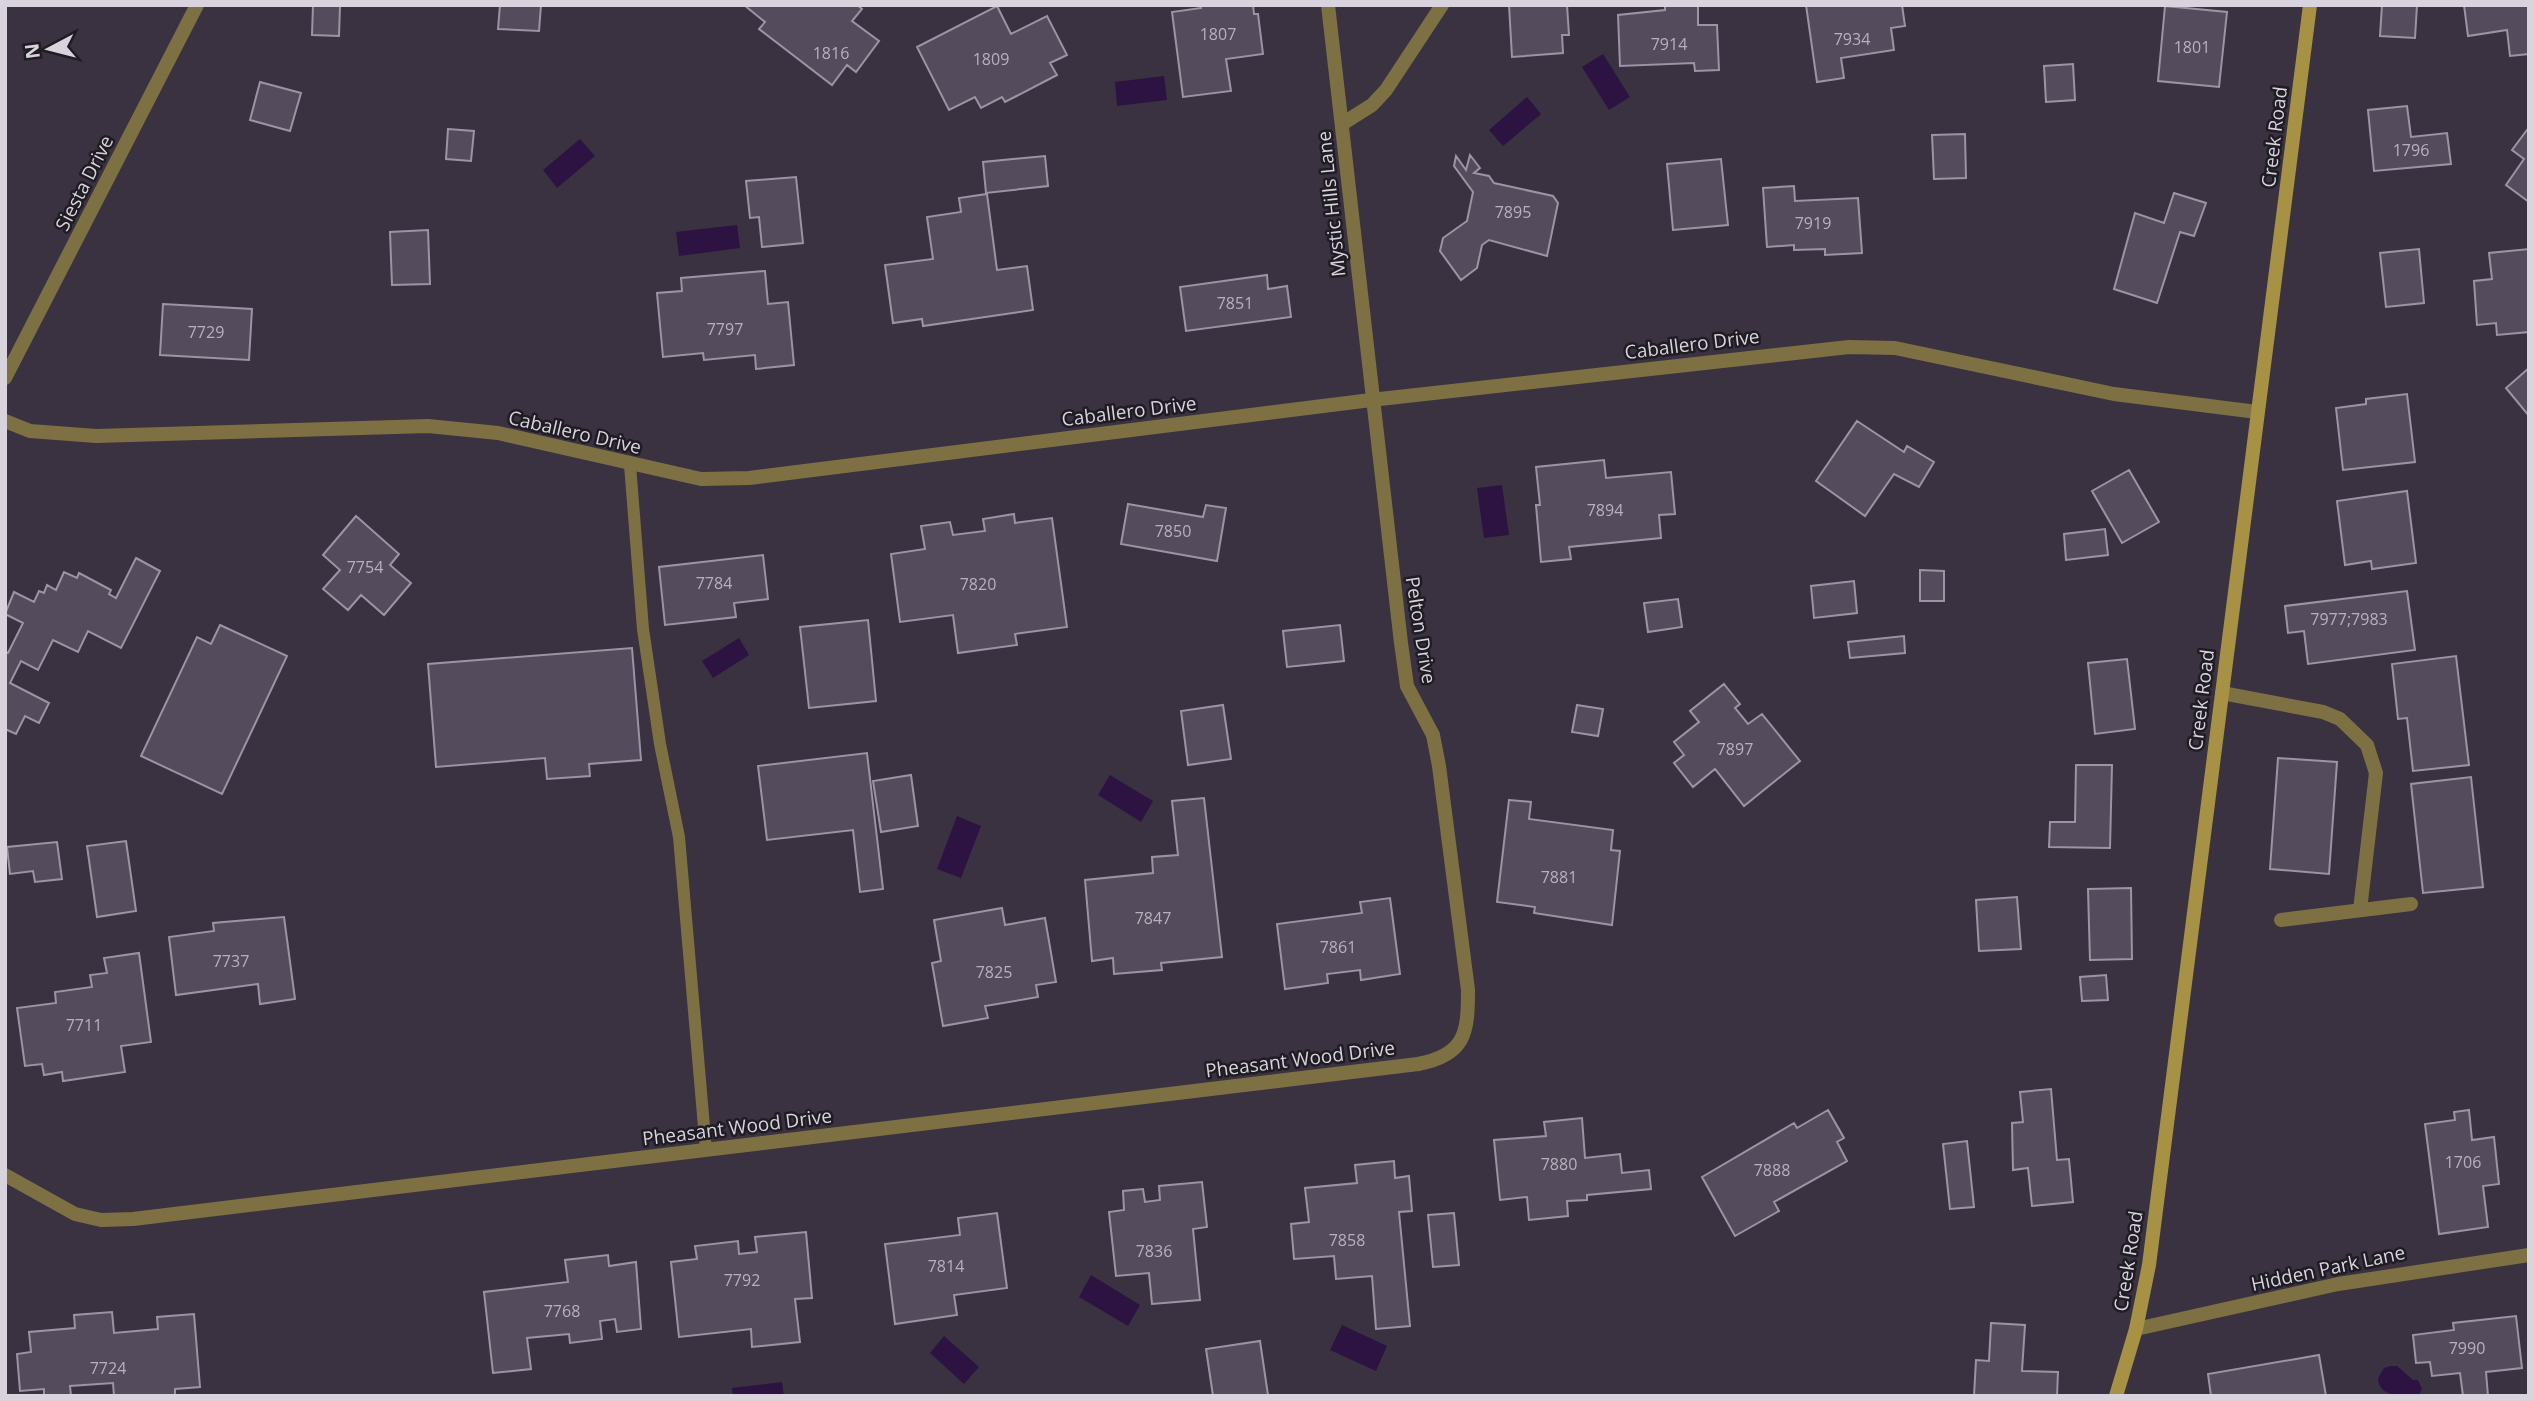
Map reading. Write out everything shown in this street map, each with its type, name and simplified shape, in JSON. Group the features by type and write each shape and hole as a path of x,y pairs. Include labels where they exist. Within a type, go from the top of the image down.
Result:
{"street":[{"name":"Siesta Drive","path":"5,378 197,5"},
{"name":"Mystic Hills Lane","path":"1328,5 1371,400"},
{"path":"1342,124 1372,105 1386,90 1442,5"},
{"name":"Creek Road","path":"2116,1396 2136,1329 2149,1265 2311,5"},
{"name":"Caballero Drive","path":"5,421 30,431 96,436 428,426 498,433 701,479 749,478 1371,400 1849,347 1895,348 2114,394 2257,412"},
{"name":"Pelton Drive","path":"1371,400 1407,686 1433,735 1439,766 1468,990 1468,1027"},
{"path":"2222,692 2323,712 2340,719 2367,745 2376,773 2360,911"},
{"path":"2281,920 2411,904"},
{"name":"Pheasant Wood Drive","path":"5,1175 75,1214 101,1220 133,1219 1418,1064 1449,1053 1461,1042 1468,1027"},
{"name":"Hidden Park Lane","path":"2136,1329 2338,1284 2529,1255"}],"lane":[{"path":"630,465 643,629 660,744 679,837 706,1150"}],"shaded area":[{"path":"1603,54 1630,97 1609,110 1582,67"},
{"path":"1164,76 1167,100 1117,106 1115,82"},
{"path":"1527,97 1541,114 1503,146 1489,130"},
{"path":"580,139 595,156 557,188 543,170"},
{"path":"737,225 740,248 679,256 676,232"},
{"path":"1502,485 1509,535 1484,538 1477,488"},
{"path":"739,638 749,655 713,678 702,661"},
{"path":"1110,775 1153,801 1141,822 1098,795"},
{"path":"957,816 981,826 961,878 937,869"},
{"path":"1091,1275 1140,1305 1128,1326 1079,1297"},
{"path":"1342,1325 1387,1346 1376,1371 1330,1350"},
{"path":"944,1336 979,1367 964,1384 930,1353"},
{"path":"2397,1366 2413,1380 2418,1380 2422,1389 2418,1396 2392,1394 2382,1389 2378,1378 2384,1368"},
{"path":"782,1382 784,1396 733,1396 732,1388"}],"building":[{"path":"313,5 340,6 339,36 312,35"},
{"path":"500,5 541,5 539,31 498,29"},
{"path":"744,5 857,5 862,9 852,21 879,41 856,72 847,65 832,85 759,29 765,22"},
{"path":"1200,5 1253,5 1254,14 1258,14 1263,54 1226,59 1231,91 1183,97 1172,12 1201,8"},
{"path":"1509,5 1567,5 1569,35 1562,35 1563,53 1512,57"},
{"path":"1665,5 1698,5 1698,25 1717,25 1719,70 1695,71 1694,63 1620,66 1618,15 1665,10"},
{"path":"1806,5 1902,5 1905,26 1891,28 1894,50 1841,58 1844,78 1817,82"},
{"path":"2382,5 2417,5 2415,38 2380,36"},
{"path":"2464,5 2529,5 2529,54 2510,56 2507,30 2468,36"},
{"path":"997,6 1011,34 1047,16 1067,55 1050,63 1057,75 1005,102 1002,97 981,108 975,97 949,110 917,47"},
{"path":"2165,6 2227,12 2219,87 2158,81"},
{"path":"2073,64 2075,100 2046,102 2044,66"},
{"path":"260,82 301,93 290,131 250,120"},
{"path":"2407,106 2411,137 2447,133 2451,164 2374,171 2368,110"},
{"path":"448,129 474,131 471,161 446,159"},
{"path":"2527,130 2529,202 2506,185 2524,159 2512,150"},
{"path":"1965,134 1966,178 1934,179 1932,135"},
{"path":"1470,155 1480,168 1474,173 1489,176 1494,183 1553,196 1558,203 1547,256 1489,240 1482,245 1477,268 1461,280 1440,251 1443,238 1467,221 1473,192 1454,166 1456,156 1466,170"},
{"path":"1045,156 1048,186 986,193 983,162"},
{"path":"1721,159 1728,225 1673,230 1667,164"},
{"path":"796,177 803,243 762,247 759,217 750,218 746,181"},
{"path":"1794,186 1795,201 1858,198 1862,253 1825,255 1825,249 1794,250 1794,245 1767,247 1763,188"},
{"path":"2174,193 2206,203 2194,236 2180,232 2157,303 2114,289 2135,213 2164,223"},
{"path":"987,194 997,270 1027,266 1033,310 923,326 922,319 893,323 885,265 933,259 927,217 961,212 959,198"},
{"path":"428,230 430,284 392,285 390,232"},
{"path":"2419,249 2424,303 2386,307 2380,253"},
{"path":"2529,249 2529,332 2497,335 2496,323 2477,325 2474,281 2492,279 2489,253"},
{"path":"765,271 768,304 788,302 794,365 756,369 755,355 704,360 703,353 663,357 657,293 682,291 681,278"},
{"path":"1267,275 1268,289 1287,286 1291,317 1186,331 1180,287"},
{"path":"163,304 252,309 249,360 160,355"},
{"path":"2529,368 2529,416 2506,388"},
{"path":"2407,394 2415,462 2343,470 2336,408 2366,404 2366,399"},
{"path":"1857,421 1904,452 1907,446 1934,462 1919,487 1894,474 1865,516 1816,481"},
{"path":"1604,460 1606,478 1671,472 1675,514 1659,515 1661,538 1569,547 1571,559 1541,562 1536,467"},
{"path":"2129,470 2159,522 2122,543 2092,491"},
{"path":"2407,491 2416,563 2372,569 2371,561 2345,565 2337,501"},
{"path":"1128,504 1203,517 1206,505 1226,508 1217,561 1121,544"},
{"path":"1014,514 1015,523 1052,518 1067,627 1015,634 1017,645 958,653 953,615 900,622 891,554 925,549 921,526 950,522 953,535 985,531 983,519"},
{"path":"356,516 399,554 390,565 411,583 384,615 361,595 348,610 323,589 340,570 323,555"},
{"path":"2105,529 2108,555 2066,560 2064,534"},
{"path":"763,555 768,599 734,603 736,617 665,625 659,567"},
{"path":"136,558 160,571 121,648 88,631 78,652 53,640 38,670 21,661 10,683 49,703 39,723 25,716 16,734 5,729 5,652 8,653 23,623 5,614 14,592 34,602 39,591 44,593 47,585 56,590 64,572 77,578 79,573 111,590 109,594 116,598"},
{"path":"1920,570 1944,571 1944,601 1920,601"},
{"path":"1854,581 1857,613 1814,618 1811,586"},
{"path":"2407,591 2415,650 2308,664 2304,631 2288,633 2285,606"},
{"path":"1678,599 1682,627 1648,632 1644,603"},
{"path":"868,620 876,701 809,708 800,627"},
{"path":"220,625 287,656 222,794 141,756 197,637 211,644"},
{"path":"1340,625 1344,661 1287,667 1283,631"},
{"path":"1904,636 1905,653 1850,658 1848,642"},
{"path":"632,648 641,760 589,764 590,776 547,779 545,758 436,767 428,664"},
{"path":"2456,656 2469,765 2413,771 2407,718 2398,719 2392,664"},
{"path":"2127,659 2135,729 2095,734 2088,663"},
{"path":"1724,684 1740,704 1735,708 1748,724 1762,714 1800,761 1744,806 1715,769 1693,787 1674,763 1684,755 1674,742 1699,722 1690,711"},
{"path":"1223,705 1231,759 1188,765 1181,711"},
{"path":"1577,705 1603,709 1598,736 1572,732"},
{"path":"867,753 883,889 860,892 853,830 767,840 758,766"},
{"path":"2278,758 2337,762 2329,874 2270,869"},
{"path":"2076,765 2112,765 2110,848 2049,847 2050,822 2075,822"},
{"path":"911,775 918,826 881,832 873,781"},
{"path":"2471,777 2483,887 2423,893 2411,784"},
{"path":"1204,798 1222,957 1161,963 1162,970 1114,974 1113,958 1092,961 1085,880 1153,873 1152,857 1178,855 1172,801"},
{"path":"1509,800 1531,802 1529,819 1613,830 1611,850 1620,851 1612,925 1534,913 1535,907 1497,902"},
{"path":"126,841 136,911 97,917 87,846"},
{"path":"57,842 62,879 35,882 33,871 10,874 7,847"},
{"path":"2131,888 2132,959 2090,960 2088,889"},
{"path":"2017,897 2021,949 1979,951 1976,900"},
{"path":"1390,898 1400,974 1361,980 1360,970 1327,974 1328,983 1285,989 1277,924 1362,913 1360,902"},
{"path":"1002,908 1005,925 1045,918 1056,982 1036,985 1038,997 985,1006 988,1018 943,1026 932,963 941,961 934,920"},
{"path":"284,917 295,999 260,1004 258,984 176,995 169,937 214,931 213,923"},
{"path":"139,953 151,1042 121,1046 125,1072 63,1081 62,1072 44,1075 42,1064 25,1066 17,1008 56,1003 55,992 92,987 90,975 107,973 104,958"},
{"path":"2106,975 2108,1000 2082,1001 2080,977"},
{"path":"2051,1089 2057,1160 2069,1159 2073,1202 2032,1206 2028,1168 2013,1170 2012,1123 2023,1122 2020,1092"},
{"path":"1828,1110 1844,1138 1837,1142 1847,1161 1774,1202 1779,1211 1735,1236 1702,1177 1794,1123 1797,1128"},
{"path":"2469,1110 2472,1140 2494,1137 2499,1184 2483,1186 2488,1227 2439,1234 2425,1124 2455,1120 2454,1112"},
{"path":"1582,1118 1585,1158 1620,1154 1622,1173 1649,1170 1651,1189 1587,1195 1587,1200 1567,1201 1568,1216 1529,1220 1527,1197 1500,1200 1494,1140 1546,1136 1544,1122"},
{"path":"1967,1141 1974,1207 1950,1209 1943,1144"},
{"path":"1394,1161 1395,1178 1409,1176 1412,1211 1399,1212 1410,1326 1376,1329 1372,1276 1336,1279 1334,1256 1294,1259 1291,1224 1309,1222 1305,1188 1357,1183 1355,1165"},
{"path":"1202,1182 1207,1227 1193,1229 1200,1300 1152,1304 1149,1273 1116,1276 1109,1212 1124,1210 1123,1191 1143,1189 1145,1202 1160,1200 1159,1186"},
{"path":"997,1213 1007,1288 954,1295 957,1315 895,1324 885,1244 960,1235 958,1218"},
{"path":"1454,1213 1459,1265 1433,1267 1428,1215"},
{"path":"806,1232 812,1298 795,1299 800,1342 752,1347 751,1329 679,1337 671,1262 697,1259 695,1246 738,1241 739,1254 757,1252 755,1237"},
{"path":"608,1255 609,1266 636,1262 641,1329 617,1332 615,1319 600,1321 602,1339 570,1343 569,1334 527,1338 531,1369 493,1373 484,1292 568,1282 565,1260"},
{"path":"112,1312 114,1333 158,1329 157,1317 194,1314 200,1387 175,1389 175,1396 114,1396 113,1383 70,1386 71,1396 44,1396 44,1389 20,1391 17,1354 31,1352 29,1332 75,1328 74,1315"},
{"path":"2516,1316 2522,1368 2486,1372 2488,1396 2463,1396 2460,1373 2432,1376 2430,1362 2416,1363 2413,1335 2454,1330 2453,1323"},
{"path":"1991,1323 2025,1325 2022,1371 2058,1372 2057,1396 1974,1396 1976,1360 1989,1361"},
{"path":"1260,1341 1268,1395 1213,1396 1206,1349"},
{"path":"2319,1355 2326,1396 2211,1396 2208,1374"}]}
